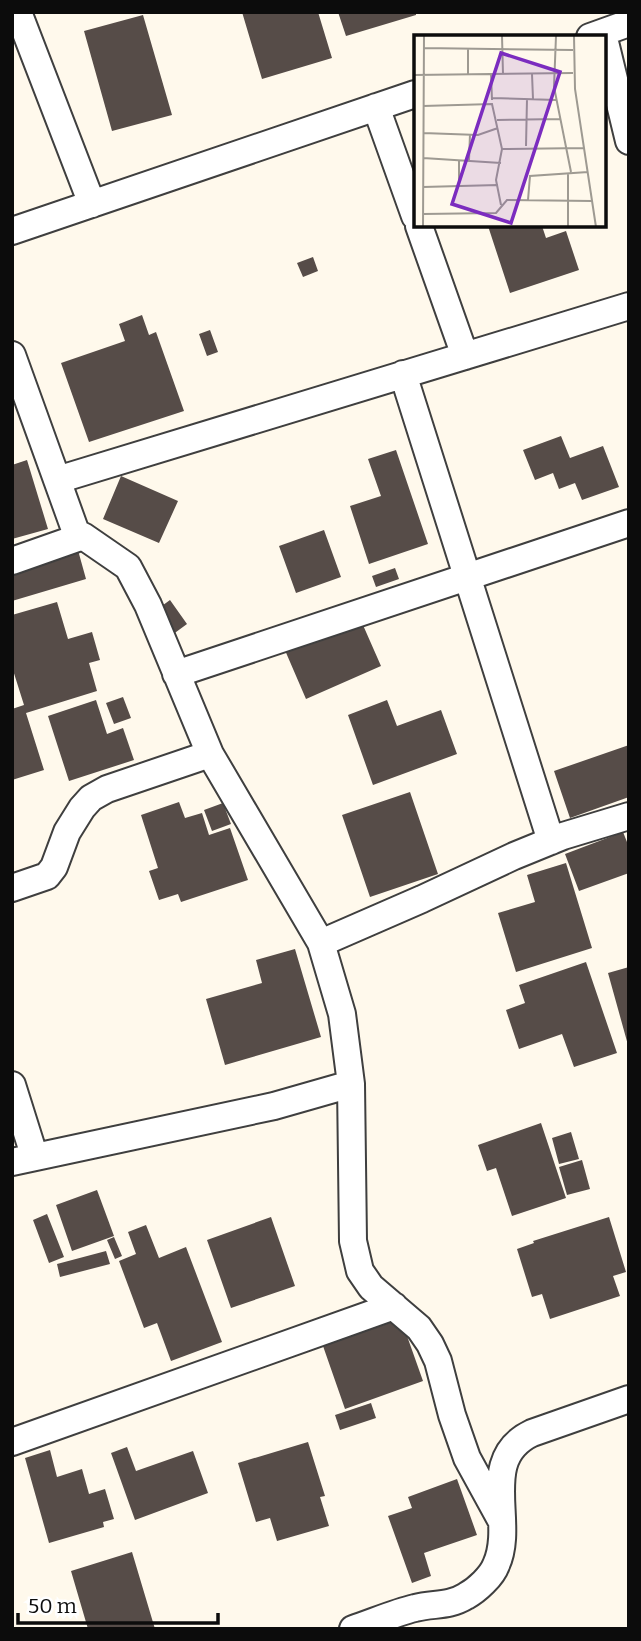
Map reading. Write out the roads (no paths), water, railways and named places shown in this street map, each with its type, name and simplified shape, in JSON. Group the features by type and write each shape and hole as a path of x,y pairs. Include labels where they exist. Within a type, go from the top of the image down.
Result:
{"street":[{"path":"18,12 92,204"},
{"path":"600,31 629,23"},
{"path":"606,54 629,141"},
{"path":"12,231 414,94"},
{"path":"376,107 414,213"},
{"path":"420,228 465,356"},
{"path":"57,480 629,306"},
{"path":"12,355 78,538"},
{"path":"403,374 551,841"},
{"path":"176,674 629,523"},
{"path":"12,561 83,536 128,567 148,605 210,754 321,943 342,1014 351,1084 353,1241 364,1279 419,1328 430,1344 438,1361 467,1458 500,1520"},
{"path":"12,888 47,876 54,867 67,832 91,797 210,754"},
{"path":"321,943 551,841 629,816"},
{"path":"12,1085 23,1158 274,1106 351,1084"},
{"path":"12,1441 394,1306"},
{"path":"354,1629 420,1618 468,1595 496,1566 501,1546 502,1467 510,1450 520,1439 629,1399"}]}
